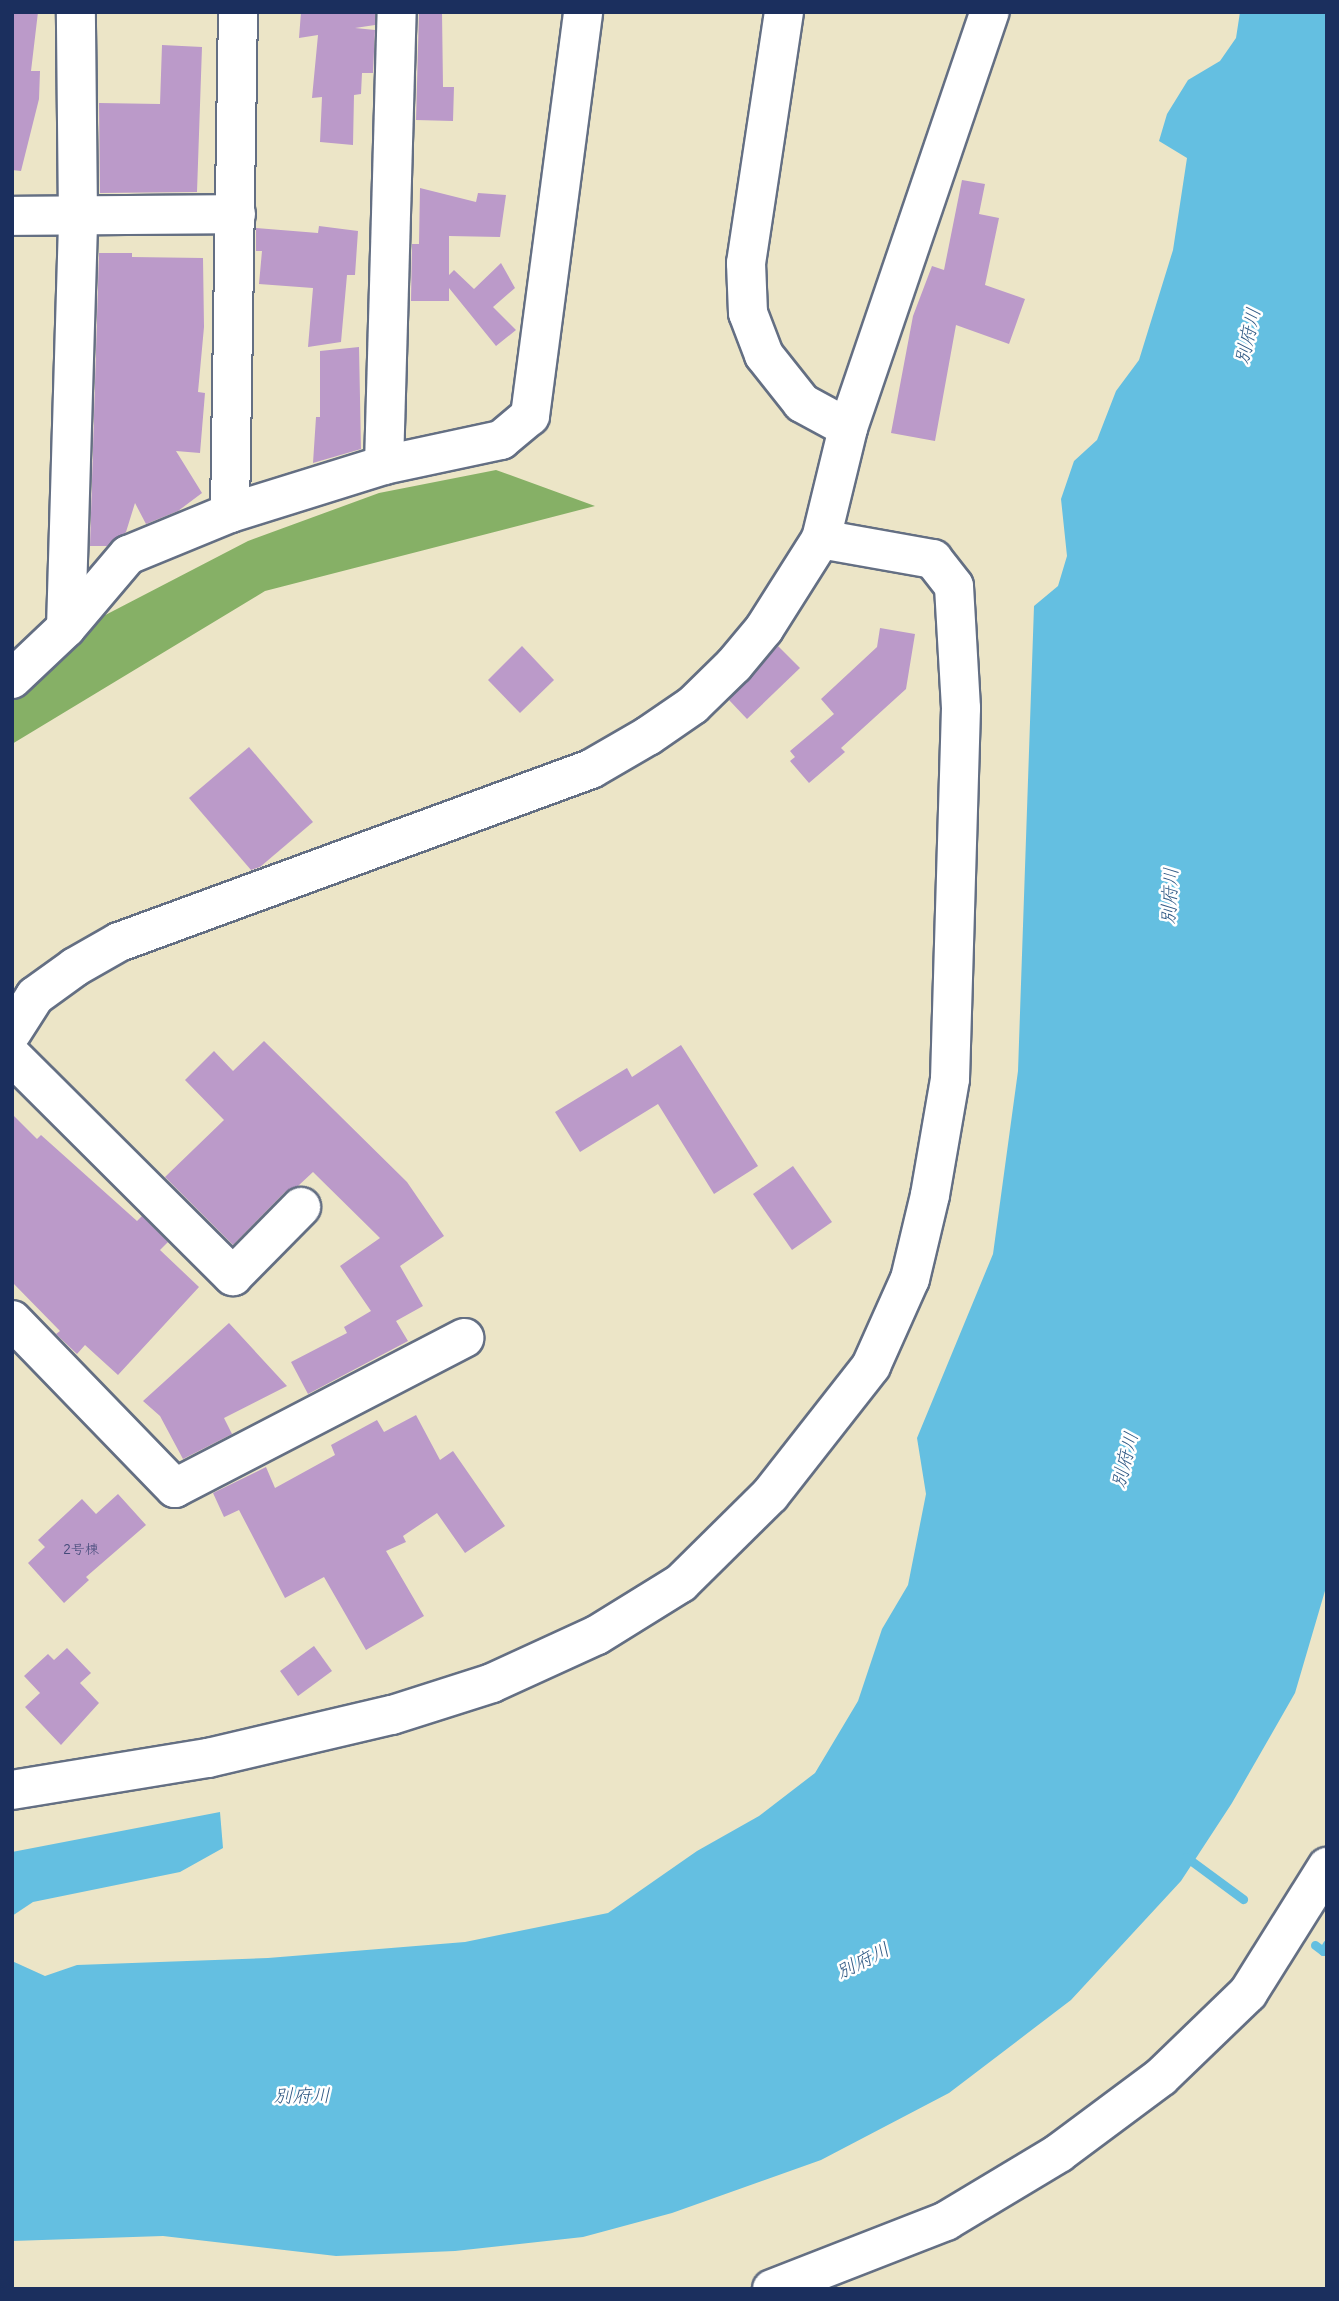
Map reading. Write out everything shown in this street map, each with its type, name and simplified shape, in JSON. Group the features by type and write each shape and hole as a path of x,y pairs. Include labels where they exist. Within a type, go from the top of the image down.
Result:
{"street":[{"path":"66,628 78,218 76,12"},
{"path":"230,513 238,12"},
{"path":"384,465 397,12"},
{"path":"12,679 66,628 128,555 230,513 384,465 501,440 530,416 583,12"},
{"path":"784,12 746,263 748,313 764,355 802,403 848,428"},
{"path":"12,1032 35,996 75,967 120,942 591,769 648,736 693,705 734,665 764,629 821,540 848,428 989,12"},
{"path":"12,216 78,218 236,214"},
{"path":"12,1790 208,1758 392,1715 492,1683 597,1635 681,1583 770,1495 871,1366 910,1279 930,1195 950,1079 960,695 954,586 933,559 821,540"},
{"path":"12,1056 233,1276 301,1207"},
{"path":"12,1320 175,1488 464,1338"},
{"path":"772,2289 946,2221 1080,2138 1161,2077 1248,1993 1327,1867"}],"green space":[{"path":"496,470 595,506 265,591 12,744 12,699 88,624 248,541 379,493"}],"water":[{"name":"別府川","path":"1240,12 1327,12 1327,1584 1295,1693 1232,1803 1181,1881 1071,2000 949,2093 821,2160 672,2213 583,2237 455,2251 336,2256 163,2236 12,2241 12,1961 45,1976 77,1965 268,1958 465,1942 608,1913 697,1851 759,1816 815,1773 858,1701 882,1629 908,1585 926,1494 917,1438 993,1254 1018,1071 1034,606 1058,586 1067,556 1061,499 1074,461 1097,440 1116,391 1139,360 1173,250 1187,158 1159,141 1167,114 1188,80 1220,61 1236,38"},
{"path":"220,1812 223,1848 180,1872 33,1902 12,1916 12,1852"}],"building":[{"path":"12,12 38,12 31,71 40,71 39,99 21,171 12,170"},
{"path":"301,12 375,12 375,25 355,28 375,30 373,73 362,73 361,94 354,95 353,145 320,142 322,97 312,98 318,35 299,38"},
{"path":"419,12 442,12 443,87 454,87 453,121 416,120"},
{"path":"162,45 202,47 197,192 100,193 99,103 160,104"},
{"path":"962,180 985,184 979,214 999,218 985,285 1025,299 1009,344 956,325 935,441 891,433 913,316 932,266 944,270"},
{"path":"420,188 476,202 478,193 506,195 500,237 449,236 449,275 454,270 474,289 501,263 515,288 493,307 516,330 496,346 449,288 449,301 411,301 412,244 419,244"},
{"path":"319,226 358,231 355,275 347,275 341,342 308,347 313,288 259,284 262,251 256,251 256,228 318,233"},
{"path":"99,253 132,253 132,257 203,258 204,327 198,392 205,393 200,453 176,451 202,493 178,511 146,524 135,503 126,532 107,546 90,546"},
{"path":"359,347 361,449 313,463 316,417 320,417 320,351"},
{"path":"880,628 915,634 906,689 841,748 845,752 809,783 790,761 795,757 790,751 834,714 821,699 877,647"},
{"path":"522,646 554,680 520,713 488,680"},
{"path":"778,646 800,668 747,719 729,700"},
{"path":"249,747 313,822 260,867 251,870 189,798"},
{"path":"264,1041 407,1182 444,1236 400,1266 423,1306 396,1321 408,1341 308,1394 291,1362 347,1333 344,1327 371,1311 340,1266 380,1238 313,1172 298,1186 285,1192 233,1245 165,1177 224,1120 185,1080 214,1051 233,1071"},
{"path":"681,1045 758,1166 714,1194 658,1104 580,1152 555,1112 627,1068 632,1077"},
{"path":"12,1114 37,1139 41,1135 137,1221 142,1216 168,1242 160,1250 199,1287 118,1375 85,1345 77,1354 56,1334 60,1331 12,1282"},
{"path":"793,1166 832,1222 792,1250 753,1194"},
{"path":"229,1323 287,1386 224,1418 232,1434 183,1459 160,1416 143,1401"},
{"path":"416,1415 440,1460 453,1451 505,1526 465,1553 437,1513 403,1536 406,1542 386,1551 424,1616 366,1650 324,1577 285,1598 239,1510 224,1517 213,1493 266,1467 275,1488 335,1455 331,1445 377,1420 384,1432"},
{"path":"118,1494 146,1525 86,1577 89,1580 64,1603 28,1563 45,1547 38,1540 82,1499 96,1514"},
{"path":"314,1646 332,1671 298,1696 280,1671"},
{"path":"67,1648 91,1673 80,1683 99,1703 61,1745 25,1707 40,1693 24,1676 48,1654 54,1660"}],"waterway":[{"path":"1186,1857 1243,1899"},
{"path":"1315,1945 1323,1951 1327,1944"}]}
